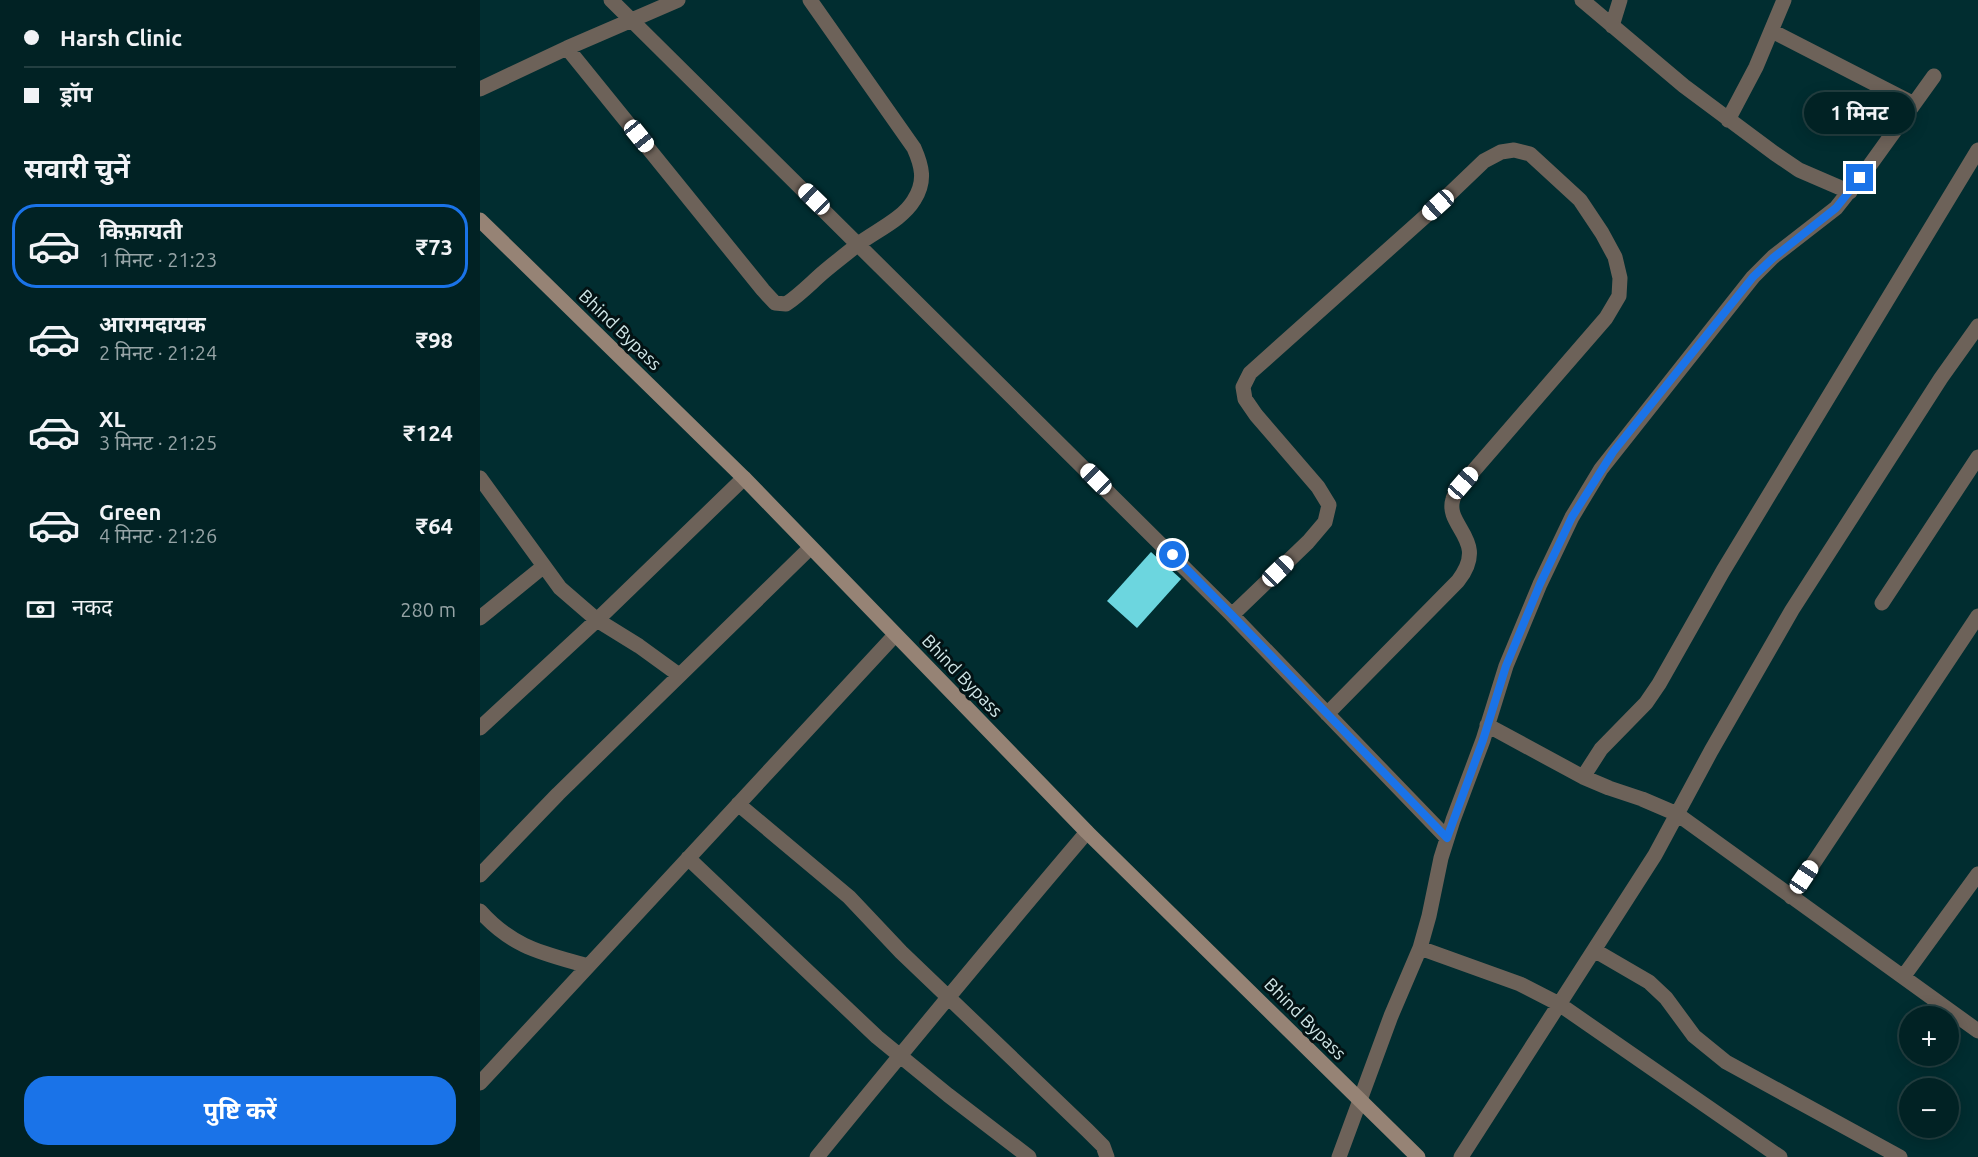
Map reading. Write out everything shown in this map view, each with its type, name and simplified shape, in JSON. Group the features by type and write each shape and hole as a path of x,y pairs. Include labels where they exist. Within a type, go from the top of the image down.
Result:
{"street":[{"path":"611,0 1232,615 1447,838"},
{"path":"480,90 567,48 678,0"},
{"path":"567,48 774,303 786,304 800,295 859,244 906,211 915,199 921,182 921,165 914,148 810,0"},
{"path":"1582,0 1728,120 1799,170 1850,192"},
{"path":"1611,26 1620,0"},
{"path":"1728,120 1756,67 1784,0"},
{"path":"1772,31 1914,104"},
{"path":"1339,1157 1391,1016 1420,948 1447,838 1506,666 1540,584 1572,517 1601,469 1753,277 1773,258 1836,208 1934,76"},
{"path":"1232,615 1308,542 1325,522 1329,505 1318,487 1245,399 1243,387 1250,374 1484,161 1501,152 1514,150 1530,154 1580,200 1602,233 1615,258 1620,278 1619,296 1606,318 1463,483 1453,499 1453,513 1467,541 1470,558 1467,569 1458,581 1327,714"},
{"path":"1582,777 1601,749 1646,703 1659,684 1944,202 1974,170 1978,150"},
{"name":"Bhind Bypass","path":"480,220 744,478 1087,832 1418,1157"},
{"path":"1461,1157 1654,855 1792,610 1941,378 1978,326"},
{"path":"1882,603 1978,457"},
{"path":"480,478 560,588 597,620 639,646 679,675"},
{"path":"480,728 597,620 744,478"},
{"path":"480,875 558,794 810,548"},
{"path":"480,618 544,566"},
{"path":"1791,897 1978,616"},
{"path":"480,1083 895,635"},
{"path":"1487,725 1582,777 1677,814 1978,1031"},
{"path":"738,804 849,897 901,952 1103,1146 1107,1157"},
{"path":"817,1157 1087,832"},
{"path":"688,858 877,1037 1029,1157"},
{"path":"1903,978 1978,874"},
{"path":"480,911 511,939 532,950 588,966"},
{"path":"1420,948 1520,984 1559,1004 1780,1157"},
{"path":"1594,950 1648,982 1666,998 1694,1036 1726,1062 1900,1157"}],"building":[{"path":"1151,552 1181,579 1137,628 1107,601"}],"route":[{"path":"1173,555 1447,838 1483,740 1506,666 1540,584 1572,517 1601,469 1753,277 1787,246 1836,208 1860,178"}]}
